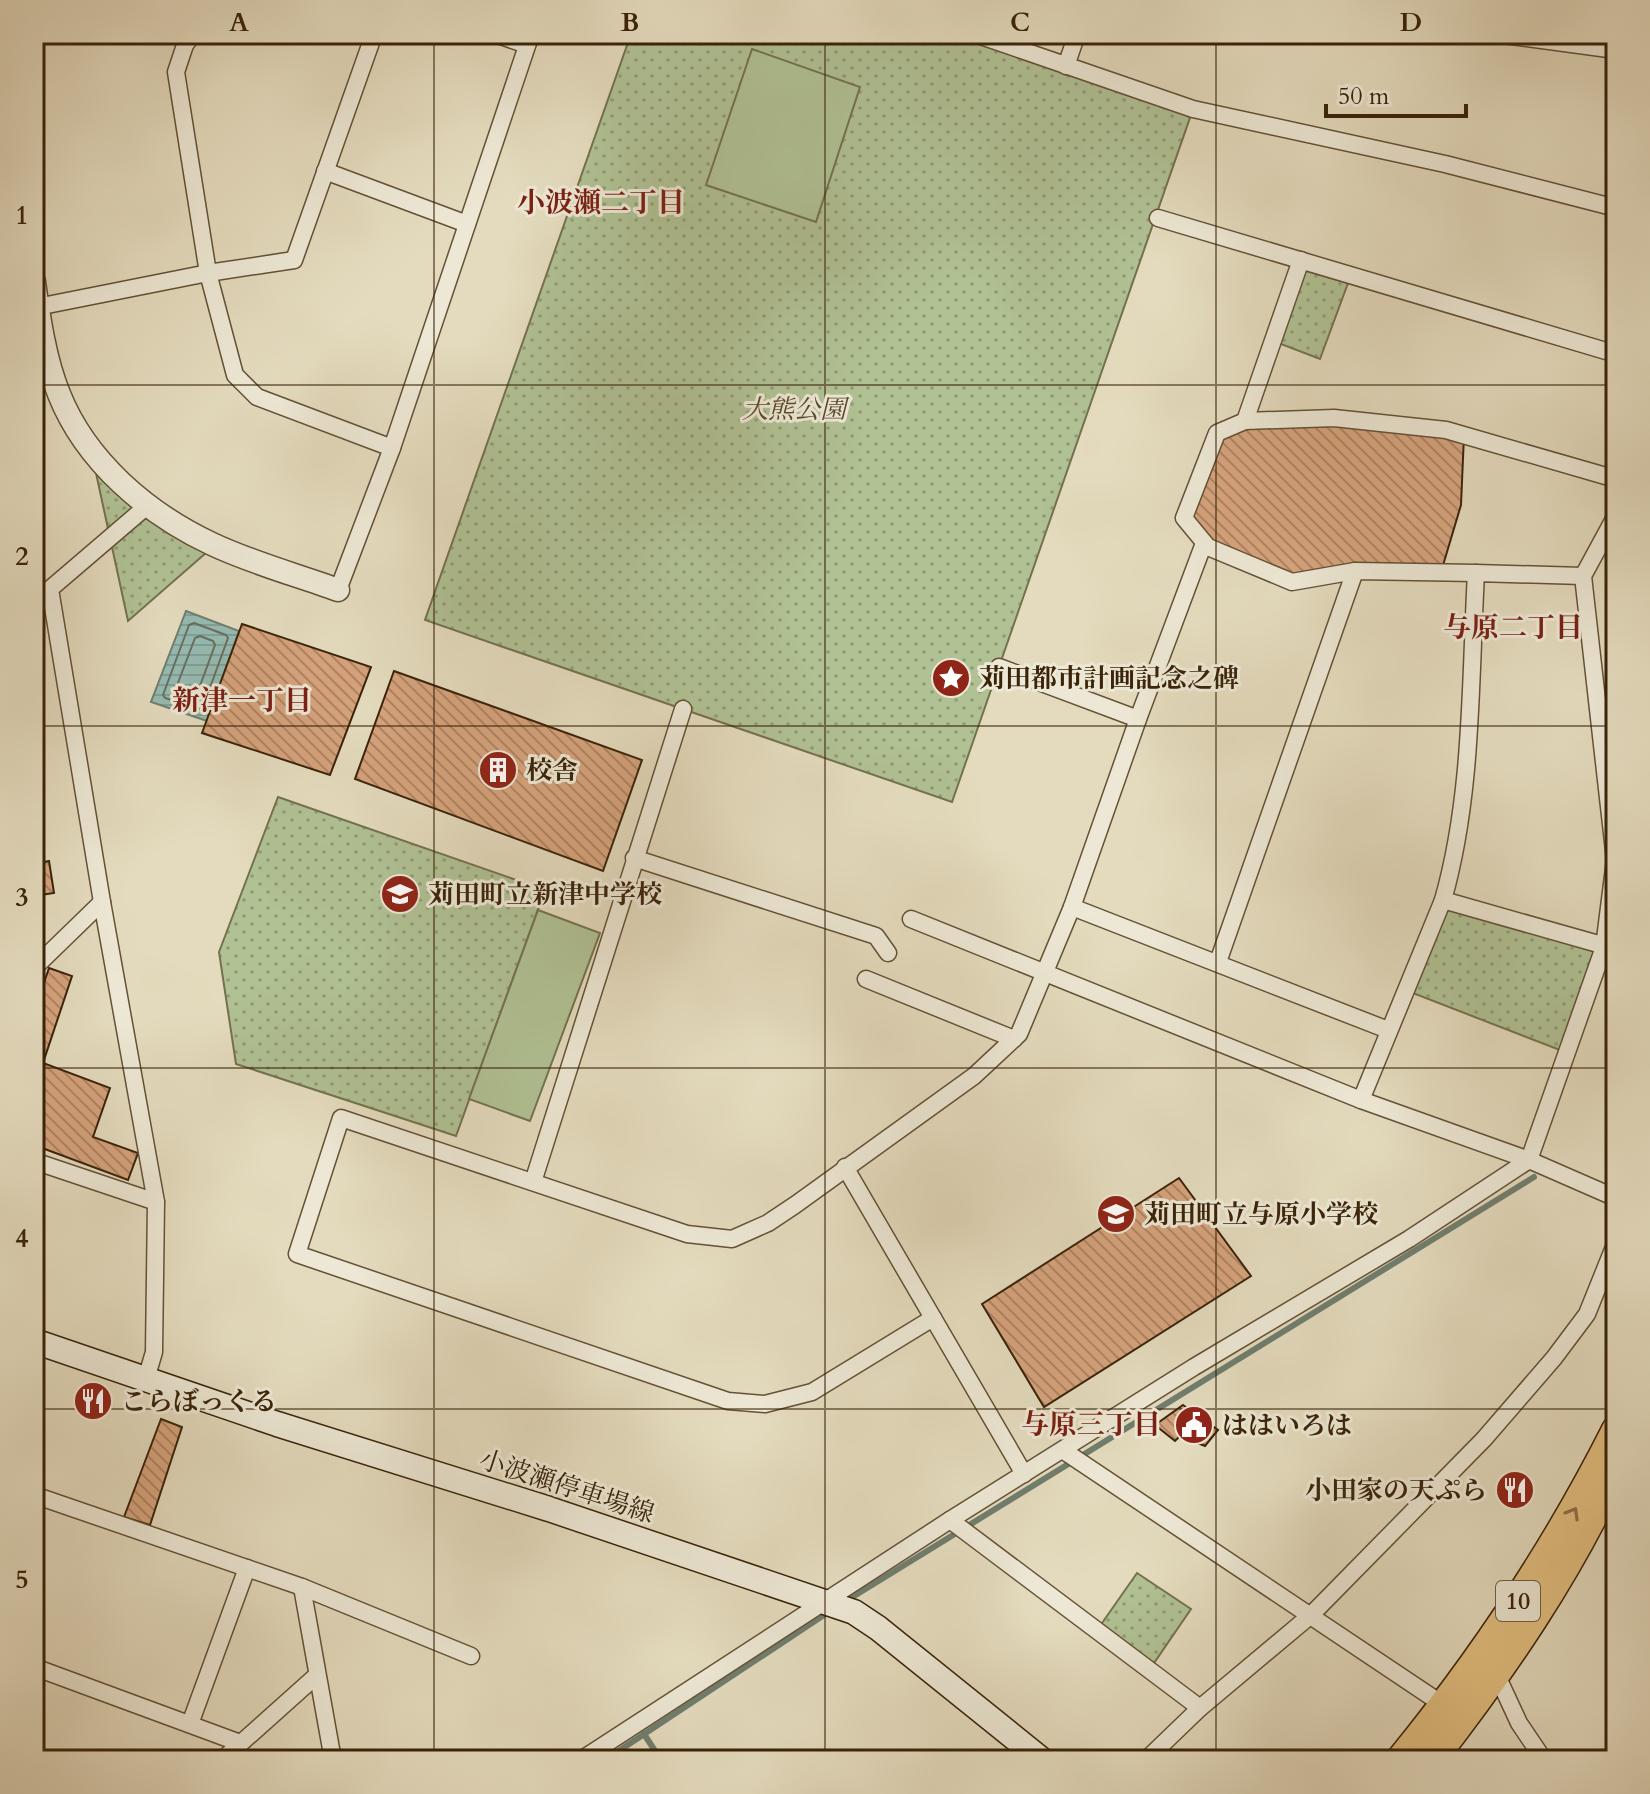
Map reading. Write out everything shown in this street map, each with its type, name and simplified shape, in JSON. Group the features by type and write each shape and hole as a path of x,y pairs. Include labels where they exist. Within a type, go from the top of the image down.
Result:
{"highway":[{"name":"10","path":"1432,1760 1489,1644 1553,1547 1616,1430"},
{"name":"10","path":"1400,1760 1496,1676 1593,1521 1616,1469"}],"main road":[{"name":"小波瀬停車場線","path":"34,1341 277,1424 549,1509 854,1612 1042,1760"}],"street":[{"path":"193,34 185,45 176,72 208,273 235,375 257,397 392,448"},
{"path":"37,307 208,273 294,260 374,34"},
{"path":"34,282 59,397 91,450 147,506 185,530 215,545 338,590 392,448 529,40 495,34"},
{"path":"975,34 1193,109 1445,164 1616,208"},
{"path":"1066,66 1077,34"},
{"path":"1496,34 1616,50"},
{"path":"325,171 467,224"},
{"path":"1158,218 1616,354"},
{"path":"1245,421 1301,260"},
{"path":"1583,576 1355,571 1292,582 1208,547 1184,518 1217,433 1245,421 1334,418 1446,430 1616,479"},
{"path":"146,1379 154,1352 156,1202 50,589 147,506"},
{"path":"581,1760 950,1520 1194,1367 1409,1239 1529,1160 1610,948 1615,860 1583,576 1615,517 1616,507"},
{"path":"933,1318 812,1392 765,1404 728,1401 297,1254 341,1118 687,1234 732,1239 768,1223 974,1076 1019,1034 1072,907 1204,543"},
{"path":"1218,962 1355,571"},
{"path":"1361,1100 1443,900 1453,866 1464,788 1476,573"},
{"path":"999,667 1138,719"},
{"path":"533,1182 683,709"},
{"path":"634,858 876,936 888,953"},
{"path":"1443,900 1610,948"},
{"path":"34,968 102,902"},
{"path":"1072,907 1388,1030"},
{"path":"911,919 1361,1100 1529,1160 1616,1198"},
{"path":"866,979 1014,1039"},
{"path":"34,1161 156,1202"},
{"path":"845,1167 1024,1474"},
{"path":"1146,1760 1200,1708 1311,1615 1484,1439 1554,1358 1587,1314 1616,1242"},
{"path":"1064,1451 1455,1712"},
{"path":"34,1495 302,1587 471,1656"},
{"path":"950,1520 1200,1708"},
{"path":"190,1724 247,1568"},
{"path":"302,1587 333,1760"},
{"path":"1489,1644 1496,1676 1519,1723 1544,1760"},
{"path":"34,1667 240,1743"},
{"path":"222,1760 316,1676"}],"green space":[{"name":"大熊公園","path":"631,34 978,34 1193,109 952,802 425,620"},
{"path":"752,49 860,87 816,222 706,185"},
{"path":"1301,260 1351,275 1320,359 1273,341"},
{"path":"91,450 215,545 128,621"},
{"path":"278,797 545,890 456,1136 236,1064 219,952"},
{"path":"1443,900 1604,947 1565,1052 1405,990"},
{"path":"538,910 600,933 530,1121 469,1099"},
{"path":"1137,1573 1191,1609 1154,1663 1100,1626"}],"water":[{"path":"186,611 239,631 207,721 151,702"}],"building":[{"path":"1245,421 1446,430 1464,435 1461,505 1441,572 1292,582 1208,547 1184,518 1217,433"},
{"path":"242,624 371,667 330,775 202,733"},
{"name":"校舎","path":"394,671 642,760 603,871 355,779"},
{"path":"49,861 54,893 34,896 34,864"},
{"path":"49,968 72,976 43,1063 110,1088 93,1137 138,1153 128,1180 34,1145 34,1012"},
{"path":"1179,1178 1251,1276 1044,1407 982,1304"},
{"path":"1183,1405 1218,1430 1205,1446 1180,1436 1175,1441 1155,1425"},
{"path":"161,1419 182,1427 150,1525 124,1517"}],"waterway":[{"path":"846,1601 1534,1177"},
{"path":"605,1760 830,1611"},
{"path":"644,1734 661,1760"}],"place":[{"name":"苅田都市計画記念之碑","path":"951,678"},
{"name":"校舎","path":"498,770"},
{"name":"苅田町立新津中学校","path":"400,894"},
{"name":"苅田町立与原小学校","path":"1116,1214"},
{"name":"こらぼっくる","path":"93,1401"},
{"name":"ははいろは","path":"1194,1425"},
{"name":"小田家の天ぷら","path":"1515,1490"}],"district":[{"name":"小波瀬二丁目","path":"601,202"},
{"name":"与原二丁目","path":"1513,627"},
{"name":"新津一丁目","path":"242,700"},
{"name":"与原三丁目","path":"1091,1424"}]}
